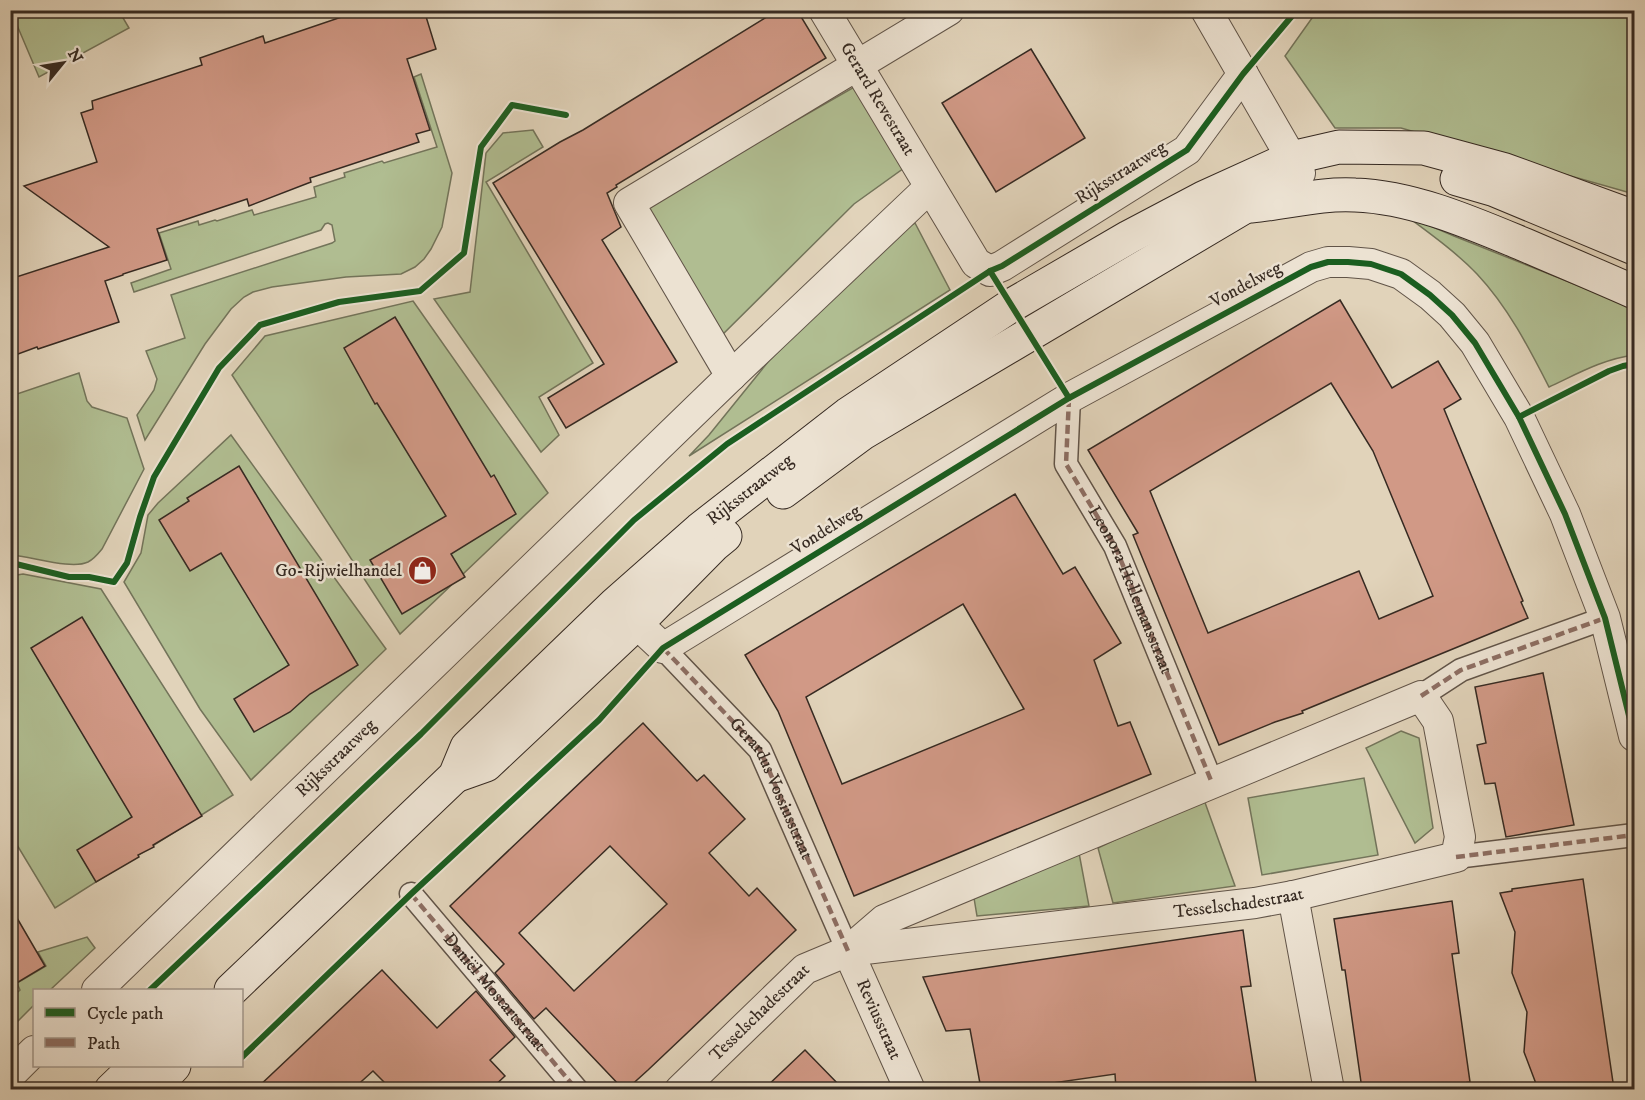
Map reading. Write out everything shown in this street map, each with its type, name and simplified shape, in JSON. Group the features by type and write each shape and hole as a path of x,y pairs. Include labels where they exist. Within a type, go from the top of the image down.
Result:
{"main road":[{"name":"Rijksstraatweg","path":"626,613 700,529 848,414 1012,305 1129,237 1203,198 1339,147 1424,148 1505,170 1635,217"},
{"name":"Rijksstraatweg","path":"232,989 455,776 467,747 626,613 863,433 1246,206 1265,187 1295,165 1423,169 1495,190 1635,248"},
{"name":"Rijksstraatweg","path":"1246,206 1274,204 1308,197 1355,195 1412,203 1483,227 1635,292"},
{"path":"111,1089 134,1067"},
{"path":"151,1089 172,1067"}],"street":[{"name":"Gerard Revestraat","path":"824,10 930,187"},
{"path":"731,376 629,203 949,10"},
{"path":"1206,10 1295,165"},
{"name":"Rijksstraatweg","path":"98,989 731,376 930,187 976,263 990,271 1002,266 1187,150 1243,74"},
{"name":"Vondelweg","path":"663,648 1069,398 1311,267 1328,262 1348,261 1371,264 1401,274 1430,295 1452,315 1475,343 1503,389 1519,417 1565,514 1605,618 1635,736"},
{"name":"Leonora Hellemansstraat","path":"1069,398 1066,464 1115,546 1212,783"},
{"path":"626,613 663,648"},
{"name":"Tesselschadestraat","path":"848,951 884,920 1421,696 1461,670 1605,618"},
{"name":"Gerardus Vossiusstraat","path":"663,648 760,750 848,951"},
{"path":"1421,696 1438,722 1460,837 1456,856 1635,835"},
{"name":"Tesselschadestraat","path":"680,1089 805,969 848,951 1256,903 1456,856"},
{"name":"Daniël Mostartstraat","path":"411,894 577,1089"},
{"path":"1293,896 1329,1089"},
{"name":"Reviusstraat","path":"848,951 909,1089"},
{"path":"10,1075 33,1053"}],"green space":[{"path":"11,11 119,11 129,28 39,77"},
{"path":"1317,11 1634,11 1634,194 1401,128 1335,128 1285,56"},
{"path":"421,74 452,173 442,227 424,259 401,274 346,277 272,287 244,297 231,309 205,344 145,440 137,415 154,390 157,379 146,351 185,338 171,295 335,241 332,225 328,223 321,230 134,292 131,283 171,269 159,233 198,221 199,225 252,210 254,215 316,197 314,187 345,177 344,173 437,147 414,77"},
{"path":"856,86 904,168 854,204 719,338 645,207"},
{"path":"533,130 543,147 486,182 593,363 539,397 559,435 541,452 434,299 470,292 486,153 503,133"},
{"path":"1405,215 1634,308 1634,355 1601,363 1549,387 1499,300 1460,258"},
{"path":"915,223 950,290 689,456 768,362 895,232"},
{"path":"413,301 548,493 400,634 232,375 265,336"},
{"path":"79,373 87,401 92,407 127,418 144,469 102,549 90,561 81,564 61,564 11,555 11,396"},
{"path":"231,435 386,649 251,780 200,709 124,582 141,553 148,515"},
{"path":"23,574 101,589 233,795 55,908 11,835 11,576"},
{"path":"1401,731 1419,738 1433,828 1415,843 1366,748"},
{"path":"1364,778 1378,855 1262,875 1248,798"},
{"path":"1203,797 1235,886 1113,903 1098,848"},
{"path":"1079,853 1089,906 977,916 974,898"},
{"path":"87,937 95,948 51,989 33,989 33,1006 11,1028 11,998 20,990 17,983 46,966 38,952"}],"building":[{"path":"362,10 424,10 436,49 407,59 430,130 416,134 419,142 310,178 311,182 249,206 247,199 157,229 167,260 105,281 119,322 10,357 10,279 109,247 24,186 97,162 81,113 93,109 92,101 202,65 200,58 263,36 265,43"},
{"path":"778,10 797,10 826,58 616,185 617,187 607,193 621,227 602,240 677,362 566,428 548,398 604,364 493,183"},
{"path":"1031,49 1085,138 996,192 942,103"},
{"path":"1340,300 1392,388 1438,361 1461,399 1444,409 1528,618 1302,711 1303,713 1219,745 1133,535 1138,533 1088,450","holes":["1331,383 1373,451 1433,596 1379,619 1359,571 1208,633 1150,491"]},
{"path":"395,317 491,477 494,475 516,514 451,554 465,577 402,614 370,560 446,516 377,403 375,404 344,348"},
{"path":"239,466 358,665 310,694 290,712 254,732 234,699 289,665 221,553 190,571 159,520 189,501 187,498"},
{"path":"1015,494 1063,574 1075,567 1121,643 1094,660 1118,726 1130,722 1151,774 854,896 778,711 745,655","holes":["963,604 1024,709 842,784 806,697"]},
{"path":"82,617 202,816 96,882 77,850 132,817 31,648"},
{"path":"1543,673 1574,825 1506,837 1495,783 1485,784 1477,745 1486,743 1475,687"},
{"path":"643,723 697,781 704,775 745,819 709,853 749,896 757,888 796,930 648,1070 627,1089 623,1089 546,1008 534,1019 495,973 504,964 450,906","holes":["610,846 667,904 574,991 519,933"]},
{"path":"1583,879 1614,1089 1538,1089 1524,1052 1527,1012 1512,973 1515,932 1500,893 1512,891 1512,889"},
{"path":"1452,901 1459,953 1452,954 1470,1082 1428,1089 1362,1089 1345,970 1342,970 1334,919"},
{"path":"10,906 45,966 10,987"},
{"path":"1243,930 1251,986 1241,987 1257,1089 1116,1089 1115,1074 1011,1089 981,1089 970,1029 946,1031 923,977"},
{"path":"382,970 437,1028 476,991 515,1037 490,1060 505,1076 491,1089 391,1089 373,1071 353,1089 256,1089"},
{"path":"805,1050 843,1089 764,1089"}],"marked path":[{"path":"1069,398 1066,464 1115,546 1212,783"},
{"path":"1421,696 1461,670 1605,618"},
{"path":"663,648 760,750 848,951"},
{"path":"1456,857 1634,835"},
{"path":"411,894 577,1090"}],"cycle path":[{"path":"151,989 421,734 634,520 727,444 990,271 1002,266 1187,150 1243,74 1297,10"},
{"path":"10,565 16,564 69,577 89,577 114,582 127,563 154,477 219,368 260,325 339,302 420,291 464,253 481,147 512,105 566,115"},
{"path":"243,1056 411,894 599,720 663,648 1069,398 1311,267 1328,262 1371,264 1401,274 1430,295 1452,315 1475,343 1519,417 1565,514 1605,618 1634,736"},
{"path":"990,271 1069,398"},
{"path":"1519,417 1609,371 1634,364"}],"place":[{"name":"Go-Rijwielhandel","path":"423,571"}]}
